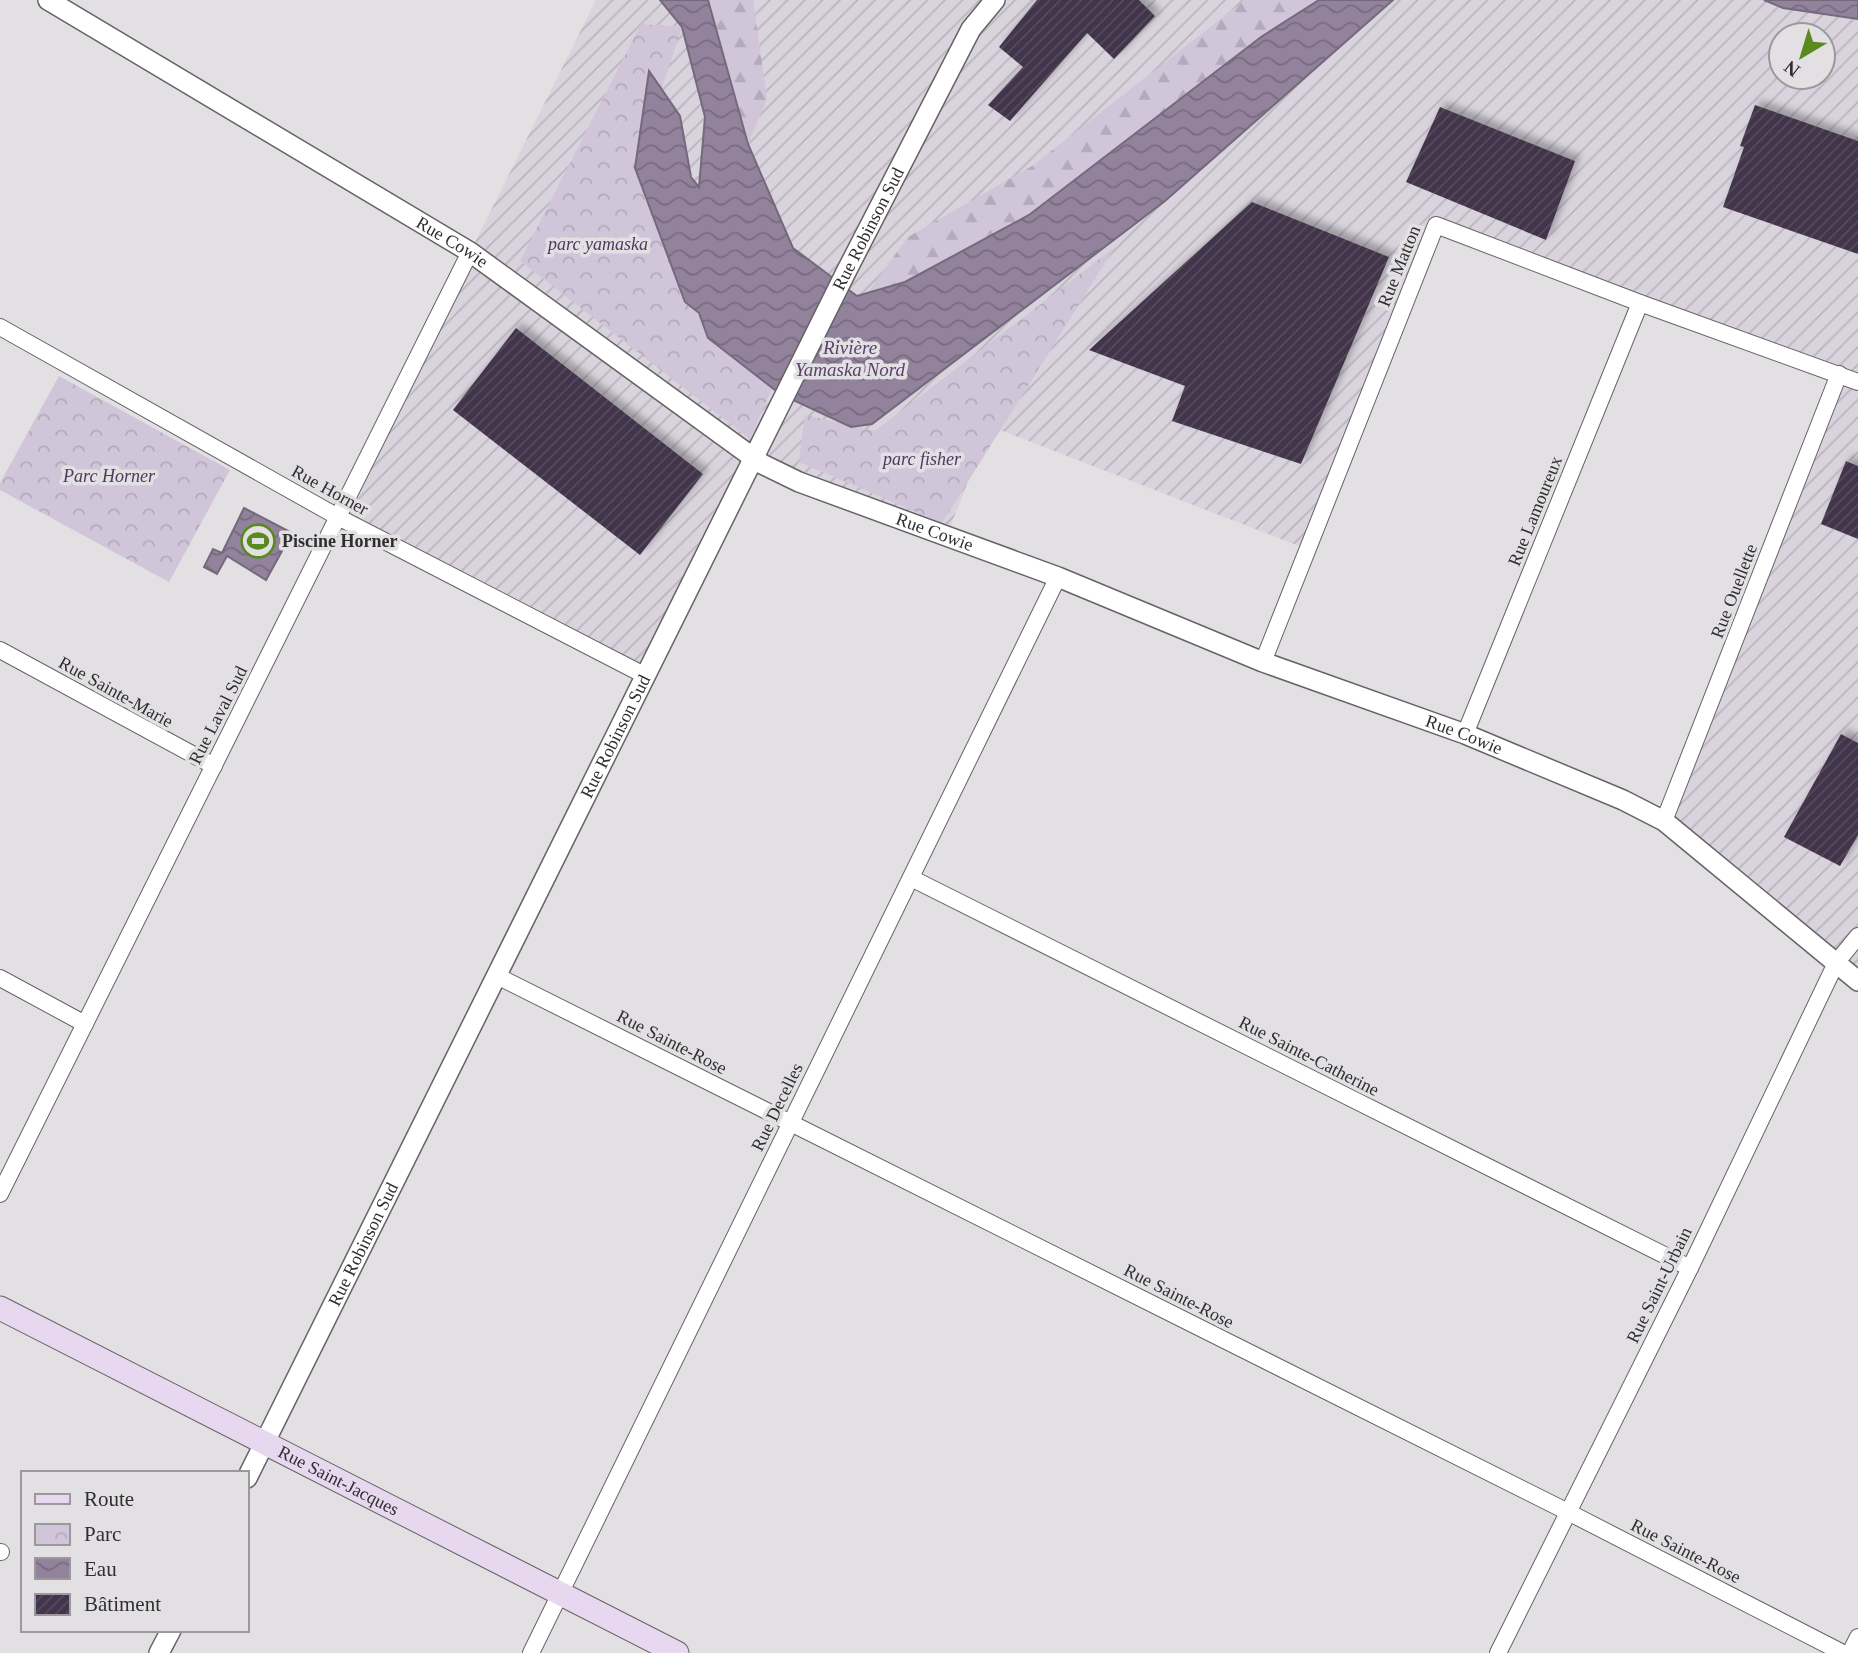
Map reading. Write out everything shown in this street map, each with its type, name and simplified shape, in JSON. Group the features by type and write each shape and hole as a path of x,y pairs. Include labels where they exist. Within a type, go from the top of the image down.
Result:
{"main road":[{"name":"Rue Saint-Jacques","path":"0,1308 677,1653"}],"street":[{"name":"Rue Cowie","path":"48,0 470,252 755,459 799,482 1058,577 1263,662 1465,734 1623,800 1664,821 1858,981"},
{"name":"Rue Robinson Sud","path":"248,1476 846,272 971,29 995,0"},
{"name":"Rue Matton","path":"1263,662 1436,225 1858,382"},
{"name":"Rue Laval Sud","path":"0,1194 470,252"},
{"name":"Rue Lamoureux","path":"1465,734 1640,303"},
{"name":"Rue Horner","path":"0,327 338,517 646,676"},
{"name":"Rue Ouellette","path":"1664,821 1839,374"},
{"name":"Rue Decelles","path":"531,1653 1058,577"},
{"name":"Rue Sainte-Marie","path":"0,650 214,766"},
{"name":"Rue Sainte-Catherine","path":"911,878 1689,1268"},
{"name":"Rue Saint-Urbain","path":"1498,1653 1689,1268 1836,963 1858,936"},
{"name":"Rue Sainte-Rose","path":"497,976 1568,1512 1843,1653"},
{"path":"0,978 85,1024"},
{"path":"159,1653 170,1632"},
{"path":"1850,1653 1858,1637"}],"shaded area":[{"path":"596,0 1858,0 1858,981 1664,821 1839,374 1436,225 1309,550 990,426 947,535 755,459 646,676 338,517"}],"green space":[{"path":"708,0 753,0 767,99 748,144"},
{"path":"1245,0 1319,0 1261,37 1029,215 905,282 868,292 908,237 1032,166"},
{"name":"parc yamaska","path":"641,24 682,27 635,168 685,302 772,388 750,439 520,261"},
{"name":"parc fisher","path":"1115,247 942,523 799,462 805,415 875,431"},
{"name":"Parc Horner","path":"59,376 230,470 169,582 0,490 0,483"}],"water":[{"name":"Rivière Yamaska Nord","path":"660,0 708,0 748,144 793,248 857,296 905,282 1029,215 1261,37 1319,0 1393,0 1165,201 872,424 851,427 780,394 708,338 699,313 685,302 635,168 649,71 680,116 691,177 699,187 705,117 682,27"},
{"path":"1764,0 1858,0 1858,19 1783,8"},
{"name":"Piscine Horner","path":"244,508 292,533 266,580 227,556 217,574 204,567 213,549 222,553"}],"building":[{"path":"1037,0 1139,0 1155,16 1114,59 1087,33 1010,121 988,105 1023,67 999,47"},
{"path":"1755,105 1858,141 1858,254 1723,207"},
{"path":"1440,107 1575,161 1546,240 1406,182"},
{"path":"1252,202 1389,257 1301,464 1172,421 1185,386 1089,350"},
{"path":"516,328 703,474 640,555 453,410"},
{"path":"1846,461 1858,466 1858,539 1821,524"},
{"path":"1841,734 1858,743 1858,835 1840,866 1784,837"}],"place":[{"name":"Piscine Horner","path":"258,541"}]}
